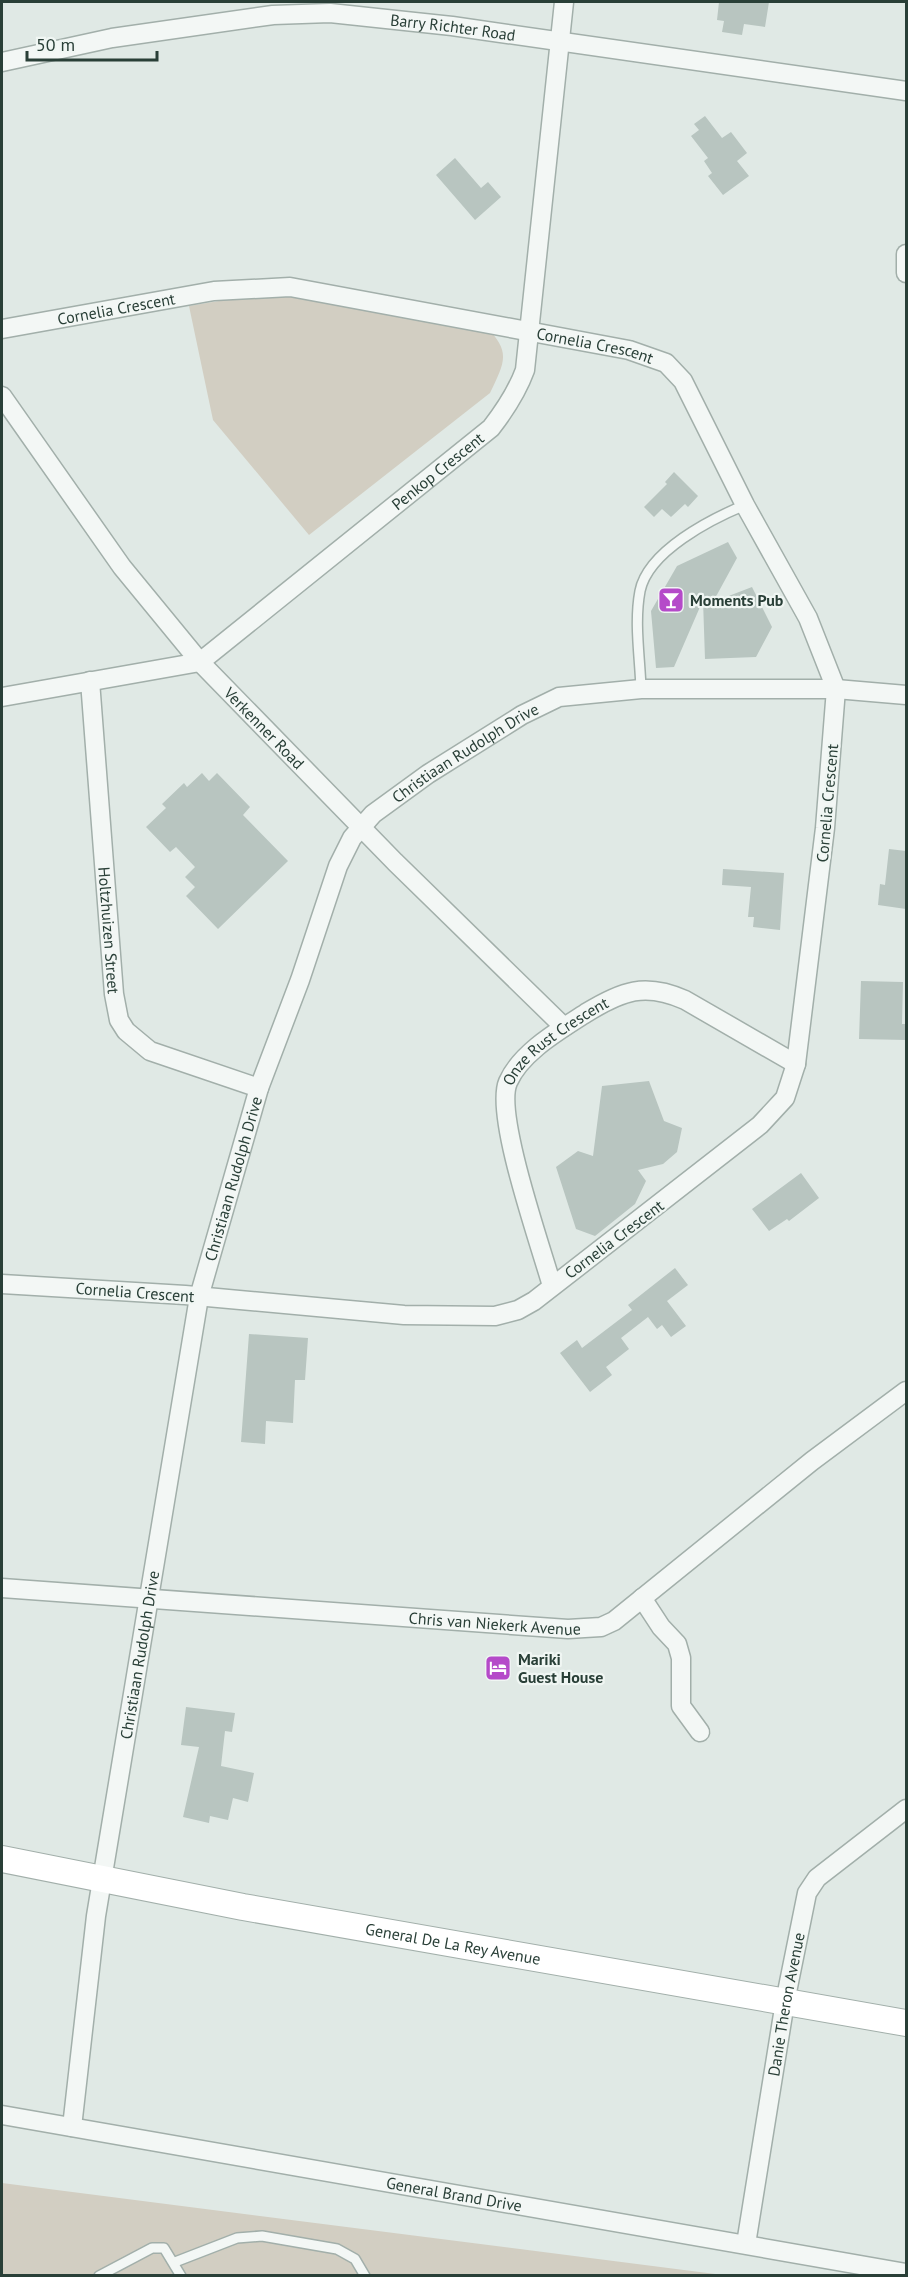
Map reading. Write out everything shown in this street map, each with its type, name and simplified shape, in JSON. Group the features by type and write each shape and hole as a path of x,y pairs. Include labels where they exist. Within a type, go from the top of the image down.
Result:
{"street":[{"name":"Penkop Crescent","path":"2,697 200,662 490,428 519,386 525,370 564,2"},
{"name":"Barry Richter Road","path":"2,62 112,38 273,15 364,15 906,91"},
{"path":"906,254 906,273"},
{"name":"Cornelia Crescent","path":"2,329 214,291 265,286 311,290 628,350 666,363 691,393 745,505 808,618 836,689 825,828 796,1064 785,1098 771,1116 552,1286 518,1310 495,1317 404,1315 199,1297 2,1284"},
{"name":"Verkenner Road","path":"2,396 122,567 200,662 360,826 564,1027"},
{"name":"Holtzhuizen Street","path":"90,681 111,960 119,1020 135,1042 150,1051 259,1088"},
{"name":"Christiaan Rudolph Drive","path":"72,2127 102,1879 199,1297 259,1088 300,980 338,866 360,826 428,774 547,701 572,694 641,689 836,689 906,695"},
{"name":"Onze Rust Crescent","path":"552,1286 513,1146 504,1098 507,1085 515,1070 564,1027 605,1002 628,991 655,990 685,1000 796,1064"},
{"name":"Chris van Niekerk Avenue","path":"2,1588 578,1629 607,1625 813,1461 906,1391"},
{"path":"642,1598 661,1627 677,1644 681,1658 681,1706 700,1732"},
{"name":"Danie Theron Avenue","path":"746,2244 785,2002 807,1893 817,1878 906,1809"},
{"name":"General De La Rey Avenue","path":"2,1859 243,1907 906,2023"},
{"name":"General Brand Drive","path":"2,2115 906,2273"}],"lane":[{"path":"641,689 638,625 640,589 652,569 668,550 683,538 718,516 745,505"},
{"path":"175,2262 237,2238 262,2236 337,2249 355,2259 365,2276"},
{"path":"99,2276 152,2248 164,2248 182,2276"}],"shaded area":[{"path":"279,291 486,327 500,344 503,358 502,366 490,393 309,535 213,420 189,306"},
{"path":"2,2183 723,2275 2,2275"}],"building":[{"path":"719,2 769,2 765,27 744,24 742,35 722,32 724,21 717,20"},
{"path":"705,116 722,138 731,132 747,153 737,161 749,176 723,195 708,176 712,173 704,161 708,158 691,136 699,130 694,124"},
{"path":"455,158 481,188 488,182 501,197 475,220 436,175"},
{"path":"674,472 698,496 688,507 685,504 671,517 662,509 654,517 644,507 667,484 665,482"},
{"path":"728,542 737,558 713,602 752,587 772,627 756,657 705,659 703,600 674,667 656,668 651,611 677,566"},
{"path":"202,773 209,781 217,773 250,807 243,815 288,861 218,929 186,896 195,887 185,877 195,867 176,847 170,852 146,827 166,808 162,804 184,783 187,787"},
{"path":"889,849 906,851 906,909 878,905 880,884 885,885"},
{"path":"723,869 784,873 780,930 753,927 754,917 748,917 751,887 722,885"},
{"path":"861,981 903,982 902,1024 906,1024 906,1040 859,1039"},
{"path":"649,1081 664,1121 682,1128 677,1152 663,1164 638,1170 646,1181 635,1204 595,1236 576,1229 556,1167 578,1151 593,1156 602,1086"},
{"path":"801,1173 819,1198 789,1221 787,1219 769,1231 752,1209"},
{"path":"675,1268 688,1285 667,1301 686,1326 671,1337 662,1325 657,1329 648,1317 621,1338 629,1349 606,1367 612,1375 590,1392 560,1353 577,1340 582,1348 632,1310 628,1305"},
{"path":"249,1334 308,1338 305,1380 295,1380 293,1423 266,1421 265,1444 241,1442"},
{"path":"186,1707 235,1713 232,1732 225,1731 221,1766 254,1773 248,1802 233,1798 228,1820 210,1816 209,1823 183,1817 199,1747 181,1745"}],"place":[{"name":"Moments Pub","path":"671,600"},
{"name":"Mariki Guest House","path":"498,1668"}]}
